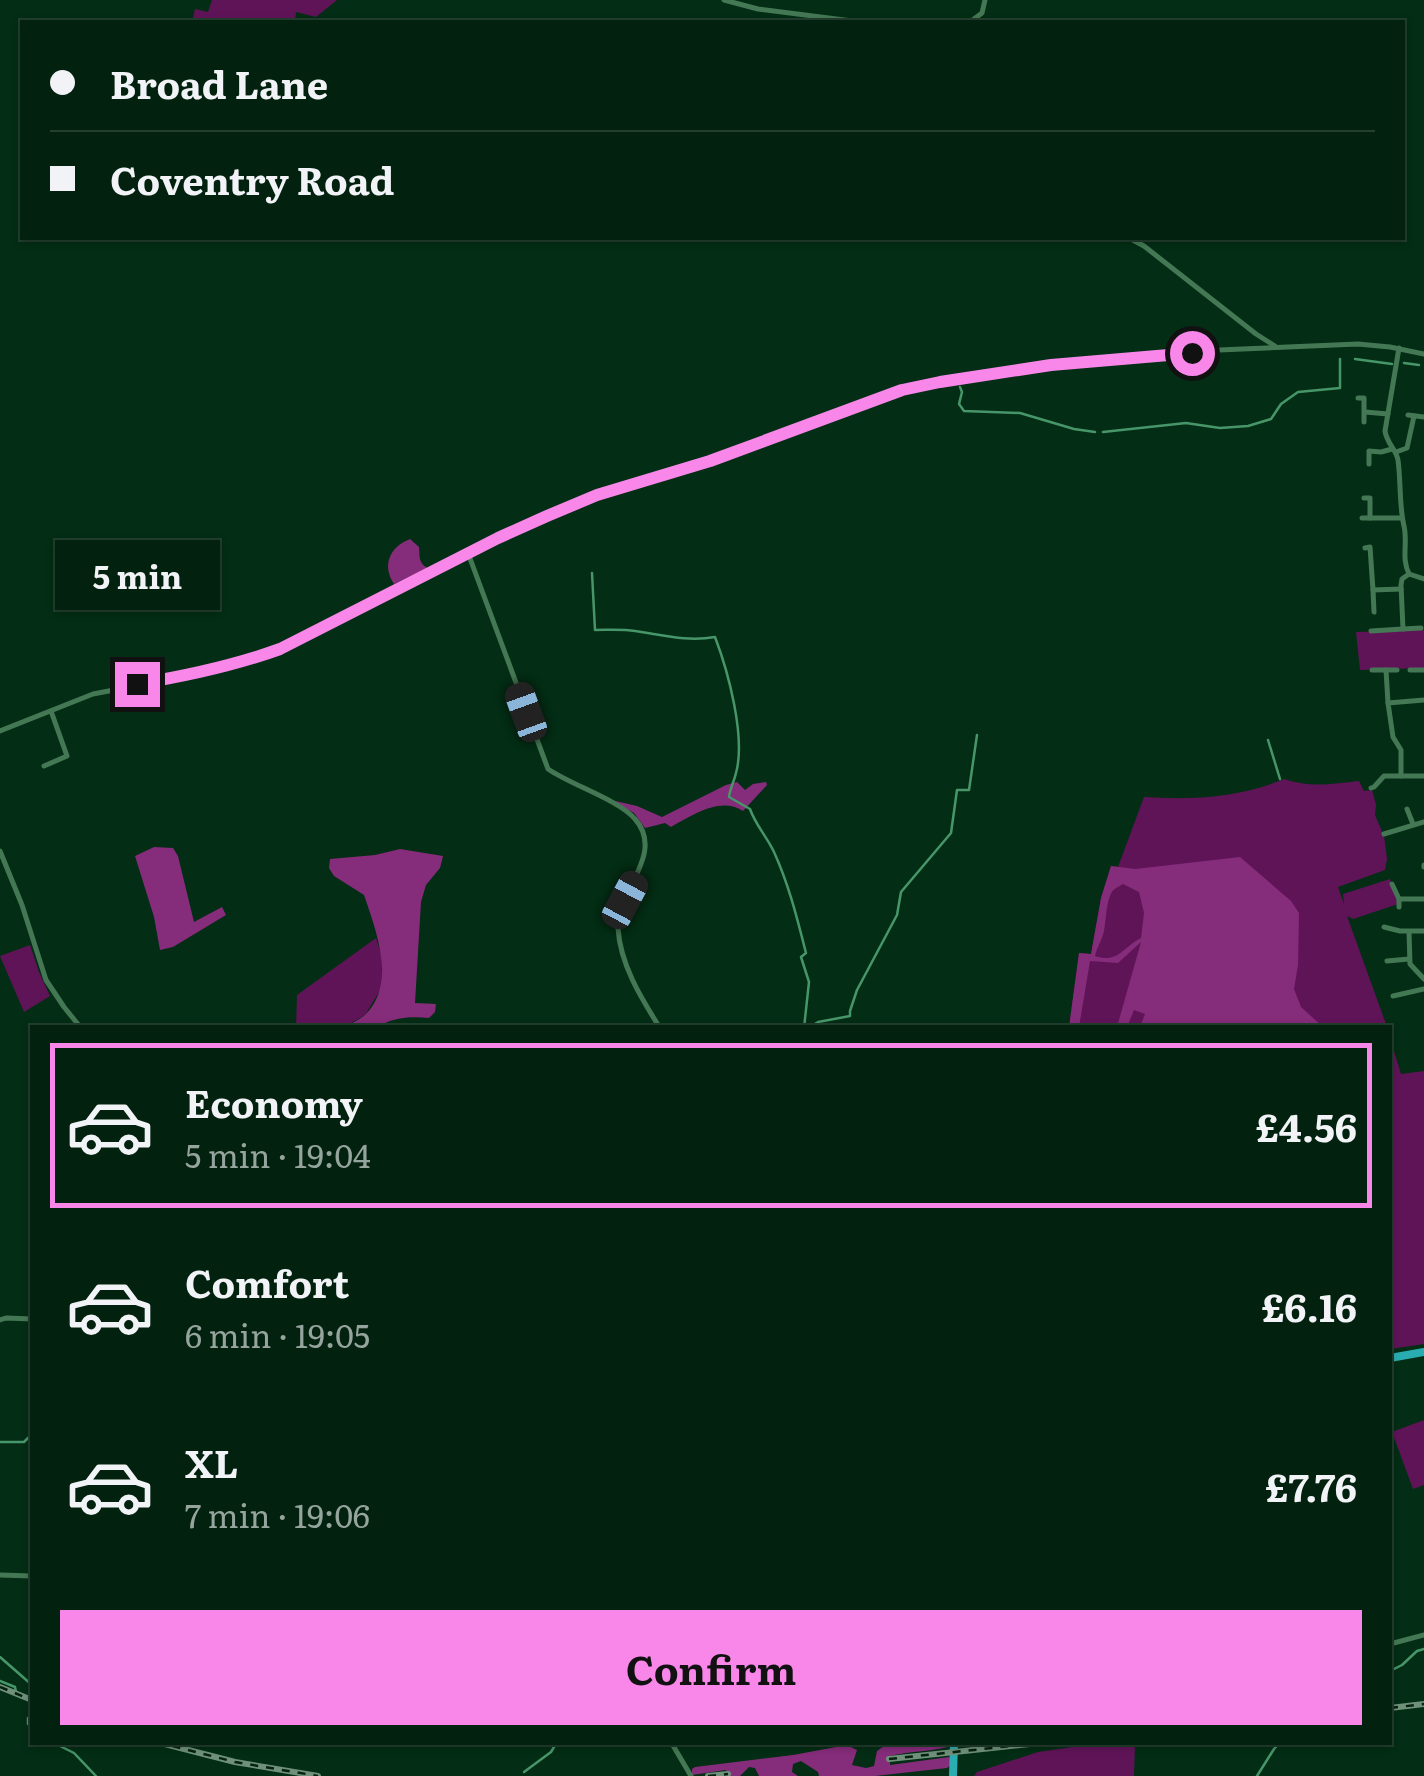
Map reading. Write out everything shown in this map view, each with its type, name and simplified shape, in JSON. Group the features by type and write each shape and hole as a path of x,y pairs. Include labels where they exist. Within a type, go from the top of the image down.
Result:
{"main road":[{"path":"1392,1358 1424,1352"},
{"path":"953,1776 954,1745"}],"street":[{"path":"724,0 758,9 844,20"},
{"path":"973,20 982,13 985,0"},
{"path":"1133,240 1278,348"},
{"path":"0,731 93,694 251,660 514,530 597,495 710,461 902,390 1051,365 1278,348 1358,344 1424,354"},
{"path":"1400,348 1386,439 1394,450 1405,566 1409,574 1424,579"},
{"path":"1358,398 1364,398 1364,422"},
{"path":"1364,412 1388,414"},
{"path":"1369,464 1369,449 1381,452 1407,448 1411,415 1424,417"},
{"path":"1370,498 1370,518"},
{"path":"1362,518 1401,518"},
{"path":"1370,547 1374,612"},
{"path":"468,553 548,769 626,811 640,825 645,843 643,859 620,911 618,932 636,986 658,1025"},
{"path":"1403,629 1402,578 1409,574"},
{"path":"1372,590 1401,590"},
{"path":"1371,630 1421,628"},
{"path":"1372,670 1397,670"},
{"path":"1386,670 1393,736 1401,750 1401,776"},
{"path":"1410,670 1424,670"},
{"path":"1388,703 1424,700"},
{"path":"44,766 68,756 51,711"},
{"path":"1371,788 1382,776 1424,776"},
{"path":"1407,808 1412,824"},
{"path":"1384,834 1424,822"},
{"path":"0,851 46,980 79,1025"},
{"path":"1392,884 1399,907"},
{"path":"1399,898 1424,899"},
{"path":"1382,926 1424,931"},
{"path":"1408,932 1409,959 1424,979"},
{"path":"1387,961 1409,959"},
{"path":"1393,996 1424,990"},
{"path":"0,1320 30,1319"},
{"path":"0,1574 30,1576"},
{"path":"1392,1643 1424,1635"},
{"path":"673,1745 690,1776"}],"shaded area":[{"path":"212,0 337,0 316,17 296,12 295,20 192,20 195,9 208,12"},
{"path":"410,539 419,547 421,561 427,568 394,584 388,570 390,558 397,547"},
{"path":"1424,630 1424,668 1360,670 1356,632"},
{"path":"1284,779 1312,784 1359,781 1364,791 1372,790 1375,815 1384,836 1385,870 1338,887 1344,904 1343,894 1390,879 1398,904 1353,919 1347,916 1386,1025 1069,1025 1079,953 1091,954 1111,866 1118,867 1144,797 1215,796"},
{"path":"737,782 745,790 753,784 767,785 743,811 716,807 671,827 665,823 645,828 634,813 611,800 662,817"},
{"path":"154,847 173,848 178,856 194,922 222,907 226,915 173,947 160,950 135,856"},
{"path":"400,849 443,856 421,902 415,1003 436,1004 435,1012 429,1018 348,1025 365,1015 375,1002 382,973 381,956 364,895 334,876 329,868 330,859"},
{"path":"1240,857 1291,901 1299,913 1294,989 1301,1007 1321,1025 1141,1025 1145,1014 1134,1010 1128,1025 1118,1025 1141,942 1118,963 1090,961 1079,1025 1069,1025 1079,953 1091,954 1111,866 1135,869","holes":["1123,884 1139,892 1144,913 1141,938 1115,956 1095,956 1112,891"]},
{"path":"376,938 381,954 382,987 365,1015 348,1025 296,1025 297,995"},
{"path":"30,945 50,996 24,1012 0,956"},
{"path":"1392,1045 1401,1074 1424,1071 1424,1344 1392,1349"},
{"path":"1424,1420 1424,1485 1413,1489 1392,1432"},
{"path":"847,1745 857,1750 852,1765 866,1768 874,1766 877,1751 884,1746 949,1745 890,1756 890,1765 949,1757 951,1765 875,1776 819,1776 801,1761 793,1764 792,1772 798,1776 759,1776 755,1768 749,1767 740,1776 728,1776 726,1770 692,1775 695,1767"},
{"path":"1086,1745 1135,1745 1134,1776 974,1776 1038,1752"}],"waterway":[{"path":"1103,432 1186,423 1220,428 1248,426 1271,419 1281,404 1298,392 1340,388 1340,359"},
{"path":"1355,359 1392,364"},
{"path":"1404,363 1419,365"},
{"path":"960,387 959,404 964,411 1020,413 1095,432"},
{"path":"592,573 595,630 715,637 730,685 739,741 729,797 750,809 774,852 788,889 806,953 801,957 809,982 804,1025"},
{"path":"814,1025 850,1016 857,990 897,915 901,892 951,833 957,790 969,790 977,735"},
{"path":"1268,740 1280,779"},
{"path":"0,1442 24,1442 30,1436"},
{"path":"1392,1670 1424,1649"},
{"path":"0,1657 30,1683"},
{"path":"0,1681 15,1687 16,1692"},
{"path":"28,1718 30,1726"},
{"path":"58,1745 74,1753 96,1776"},
{"path":"524,1772 555,1745"},
{"path":"1257,1776 1277,1745"}],"railway":[{"path":"0,1687 30,1699"},
{"path":"1392,1708 1424,1704"},
{"path":"169,1745 235,1762 318,1776"},
{"path":"889,1759 1020,1745"},
{"path":"708,1776 728,1774"}],"route":[{"path":"137,684 187,676 280,649 498,538 597,495 710,461 902,390 1051,365 1192,353"}]}
